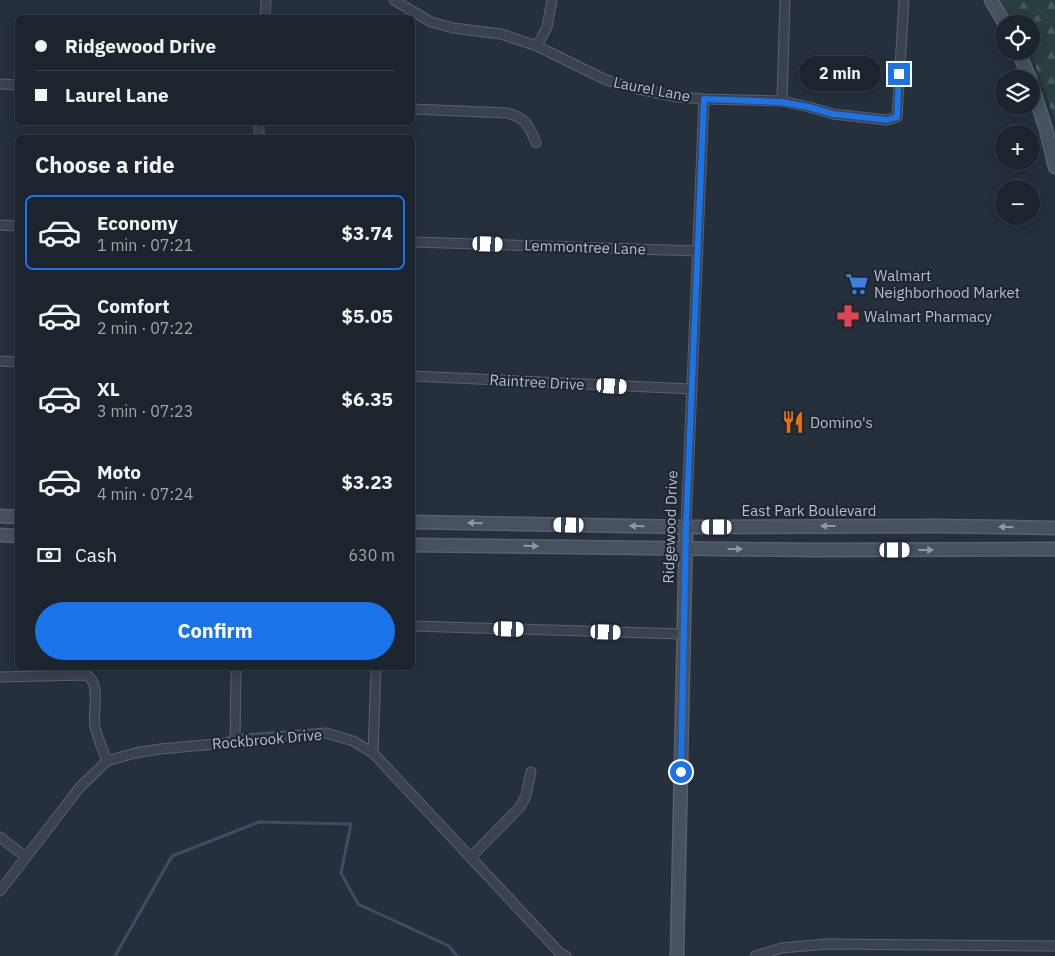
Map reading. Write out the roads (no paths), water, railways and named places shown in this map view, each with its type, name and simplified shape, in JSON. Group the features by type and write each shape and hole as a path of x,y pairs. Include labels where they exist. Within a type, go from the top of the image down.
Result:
{"main road":[{"path":"991,0 1000,15"},
{"path":"1040,111 1055,167"},
{"path":"0,516 15,516"},
{"name":"East Park Boulevard","path":"415,522 686,527 937,526 1055,528"},
{"name":"Ridgewood Drive","path":"677,956 686,527"},
{"path":"0,535 15,536"},
{"path":"415,545 877,550 1055,548"}],"street":[{"path":"265,15 266,0"},
{"path":"537,46 546,27 552,0"},
{"path":"782,102 785,0"},
{"name":"Laurel Lane","path":"400,1 431,22 453,28 501,34 537,46 606,80 638,89 677,97 782,102 833,114 887,120 897,117 904,0"},
{"path":"0,84 15,85"},
{"name":"Ridgewood Drive","path":"686,527 704,99"},
{"path":"415,109 507,113 525,120 536,143"},
{"path":"0,225 15,226"},
{"name":"Lemmontree Lane","path":"415,242 698,251"},
{"path":"0,361 15,362"},
{"name":"Raintree Drive","path":"415,376 692,389"},
{"path":"415,626 684,634"},
{"path":"235,740 236,670"},
{"path":"373,752 376,670"},
{"path":"0,677 69,675 86,675 89,677 93,682 94,690 95,727 107,761"},
{"name":"Rockbrook Drive","path":"0,891 80,787 107,761 135,753 160,749 226,743 235,740 326,733 353,741 373,752 560,953 566,956"},
{"path":"471,857 520,807 526,795 530,772"},
{"path":"0,837 26,857"},
{"path":"755,956 782,948 826,944 1055,946"}],"waterway":[{"path":"115,956 172,856 259,822 351,824 341,873 358,904 449,946 457,956"}],"place":[{"name":"Walmart Neighborhood Market","path":"857,284"},
{"name":"Walmart Pharmacy","path":"848,316"},
{"name":"Domino's","path":"793,422"}]}
